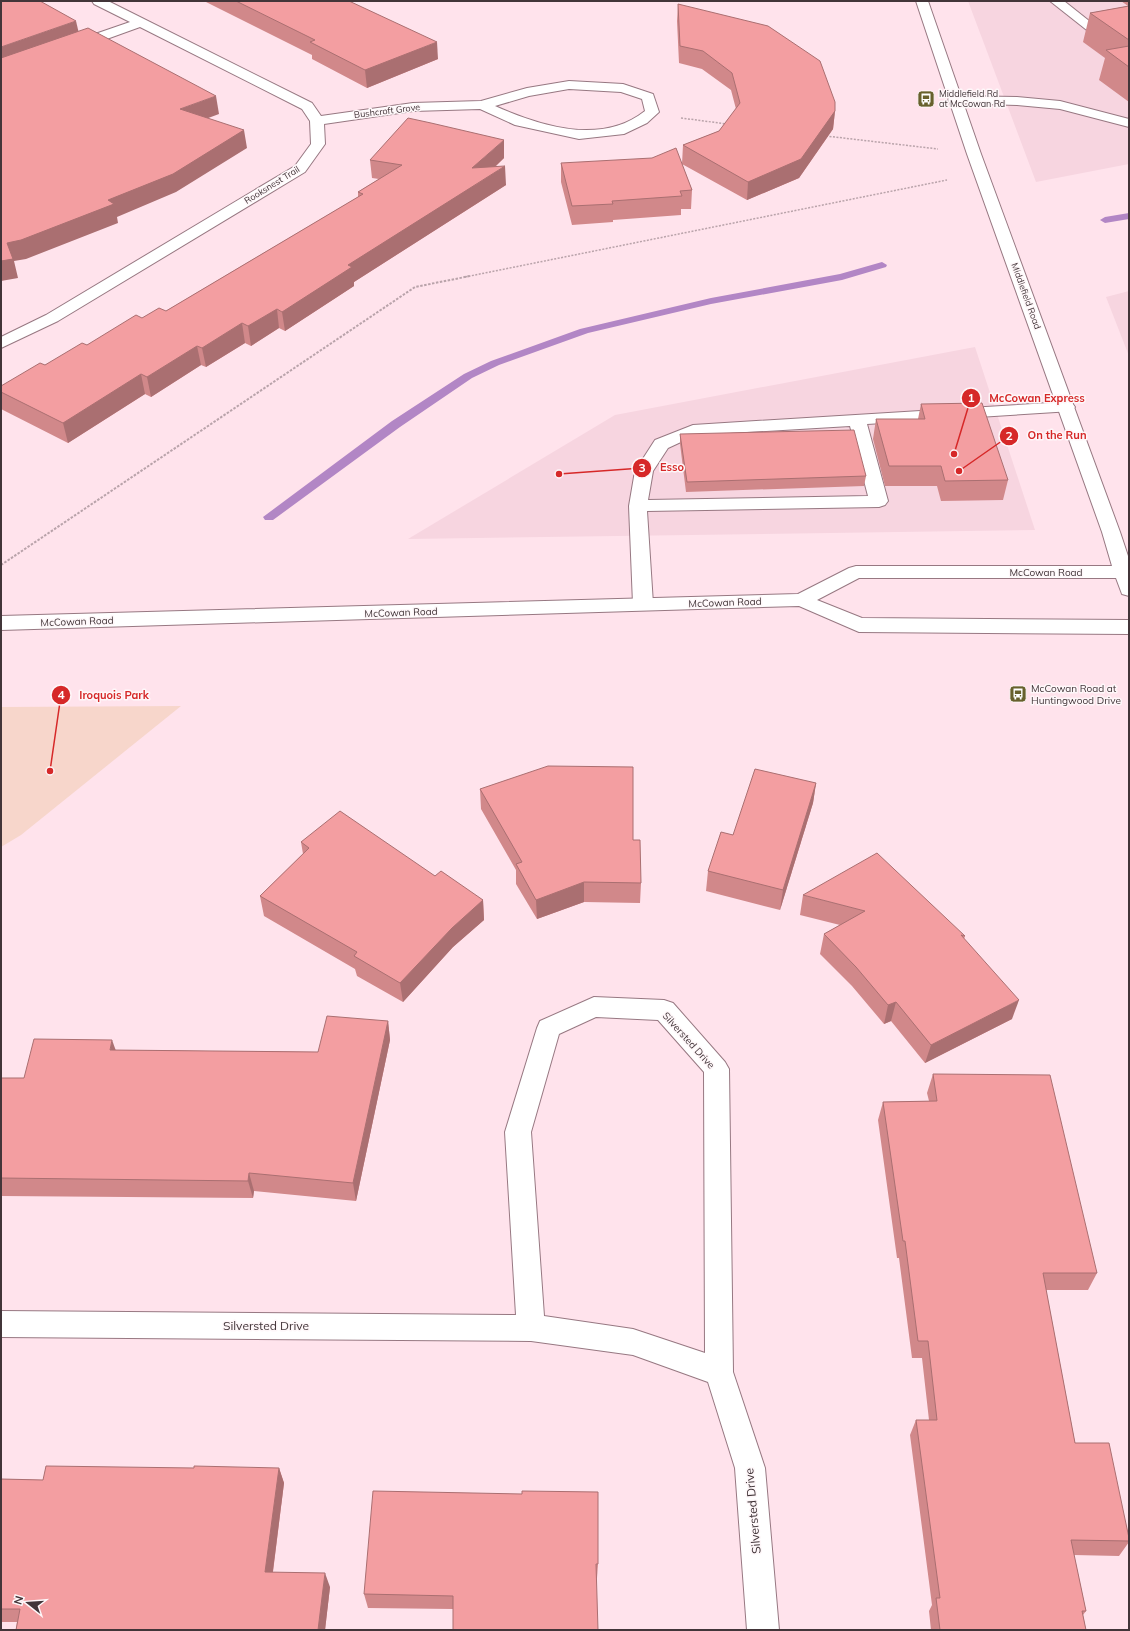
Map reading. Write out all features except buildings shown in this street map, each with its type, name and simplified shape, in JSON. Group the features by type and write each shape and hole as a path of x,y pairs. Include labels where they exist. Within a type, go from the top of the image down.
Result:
{"street":[{"path":"98,1 139,23 307,106 317,121"},
{"name":"Middlefield Road","path":"922,1 956,100 1126,572 1129,590"},
{"path":"1056,1 1092,28"},
{"path":"65,49 139,23"},
{"name":"Bushcroft Grove","path":"317,121 413,107 482,105 527,92 569,85 623,88 648,97 652,112 642,120 619,131 579,135 520,122 482,105"},
{"path":"956,100 1017,101 1060,105 1091,112 1118,122 1129,123"},
{"name":"Rooksnest Trail","path":"1,343 52,318 300,169 318,144 317,121"},
{"path":"643,604 638,506 644,472 661,444 693,430 1066,407"},
{"path":"638,506 879,501 857,419"},
{"name":"McCowan Road","path":"1,623 801,600 856,572 1126,572"},
{"name":"McCowan Road","path":"801,600 859,626 1129,627"},
{"name":"Silversted Drive","path":"531,1328 518,1132 549,1028 594,1007 664,1010 716,1069 719,1372 750,1468 763,1630"},
{"name":"Silversted Drive","path":"1,1324 531,1328 634,1342 719,1372"}],"path":[{"path":"687,120 733,125"},
{"path":"826,136 918,147"},
{"path":"1,565 415,286 929,183"}],"shaded area":[{"path":"968,1 1129,1 1129,164 1036,182"},
{"path":"1129,291 1129,356 1106,297"},
{"path":"975,347 1035,530 408,539 615,415"},
{"path":"181,706 21,835 1,847 1,707"}],"waterway":[{"path":"1105,220 1129,216"},
{"path":"269,517 396,424 468,376 495,363 584,331 711,301 842,277 882,265"}],"place":[{"name":"Middlefield Rd at McCowan Rd","path":"926,99"},
{"name":"McCowan Express","path":"954,454"},
{"name":"On the Run","path":"959,471"},
{"name":"Esso","path":"559,474"},
{"name":"McCowan Road at Huntingwood Drive","path":"1018,694"},
{"name":"Iroquois Park","path":"50,771"}]}
